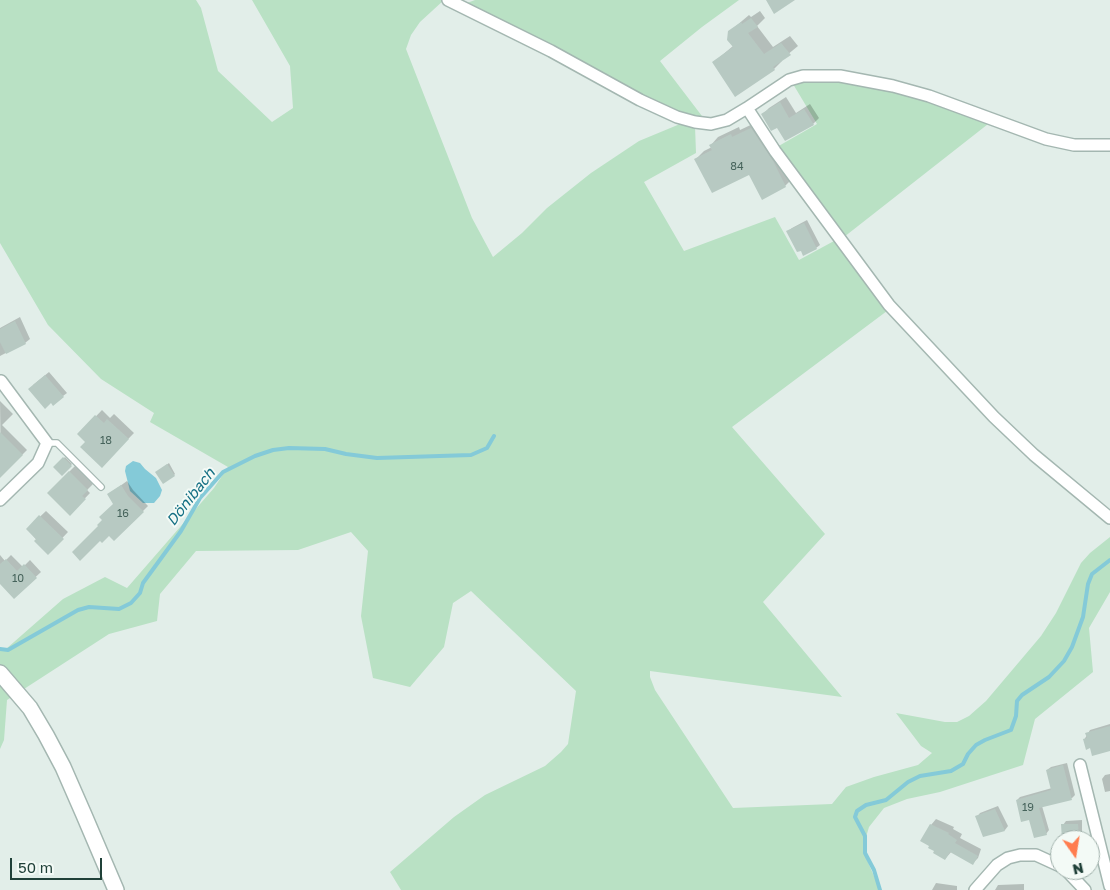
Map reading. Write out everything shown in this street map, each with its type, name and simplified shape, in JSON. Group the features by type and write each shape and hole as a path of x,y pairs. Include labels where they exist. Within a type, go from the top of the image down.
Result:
{"street":[{"path":"448,0 551,51 640,100 686,120 711,124 727,120 789,80 811,76 840,76 894,86 929,96 998,122 1060,142 1087,146 1110,145"},
{"path":"747,108 775,151 889,305 994,417 1034,455 1110,518"},
{"path":"0,500 38,463 47,443 1,381"},
{"path":"0,673 30,708 46,735 81,807 116,890"},
{"path":"1080,765 1110,886"},
{"path":"975,890 997,865 1008,858 1020,855 1036,856 1050,862"},
{"path":"1076,880 1085,890"}],"lane":[{"path":"47,443 58,443 101,487"}],"green space":[{"path":"0,0 196,0 201,8 218,71 272,122 293,108 290,66 252,0 444,0 420,22 411,35 406,49 472,218 493,257 522,233 547,208 591,173 639,141 680,124 467,3 475,0 739,0 660,61 705,120 695,126 696,153 644,182 684,251 775,217 799,260 834,241 770,151 817,124 790,79 843,73 997,117 844,237 895,305 732,427 825,534 763,602 842,697 650,671 650,677 655,690 733,808 832,804 846,787 918,765 932,753 921,746 896,713 945,722 957,722 969,716 986,701 1041,636 1056,613 1081,563 1110,537 1110,592 1089,628 1093,672 1035,719 1023,765 940,792 907,799 884,808 869,827 864,844 867,860 880,890 401,890 390,872 454,817 485,795 545,766 561,752 568,744 576,691 471,591 453,603 444,647 410,687 373,678 361,616 368,551 351,532 298,550 196,551 160,594 157,621 109,634 7,700 4,740 0,749 0,651 6,649 63,599 105,577 127,588 214,488 228,467 150,422 154,413 101,379 48,325 0,243"}],"water":[{"path":"133,461 140,463 156,478 162,490 154,503 143,503 130,491 125,471 126,466"}],"building":[{"path":"766,0 795,0 774,14"},
{"path":"751,18 758,27 748,33 764,54 781,43 791,55 773,67 775,70 735,97 712,62 733,47 727,40 728,31"},
{"path":"780,102 789,118 804,109 814,125 785,141 777,128 771,131 761,114"},
{"path":"751,128 773,161 786,187 762,200 749,175 712,193 694,159 712,150 709,145 731,134 732,137"},
{"path":"804,223 817,249 803,256 801,251 797,252 786,231"},
{"path":"15,321 26,344 6,354 0,342 0,329"},
{"path":"45,375 64,397 53,406 51,403 45,409 28,389"},
{"path":"95,415 104,423 107,419 129,439 102,468 80,447 85,442 77,434"},
{"path":"0,432 23,455 0,478"},
{"path":"63,457 72,466 62,476 53,467"},
{"path":"167,464 175,476 163,484 155,472"},
{"path":"69,471 88,490 82,496 86,499 70,516 47,493"},
{"path":"121,485 128,496 144,512 114,541 109,536 102,543 100,541 80,561 72,552 98,526 102,520 99,517 113,504 107,494"},
{"path":"39,515 64,539 48,555 34,541 36,539 26,529"},
{"path":"6,559 17,571 24,564 37,578 14,599 0,584 0,564"},
{"path":"1110,726 1110,751 1092,756 1090,748 1086,750 1083,739 1087,738 1085,733"},
{"path":"1063,765 1072,800 1039,808 1047,835 1034,838 1029,820 1021,822 1016,800 1051,790 1046,770"},
{"path":"995,809 1005,831 983,837 975,816"},
{"path":"930,824 949,833 957,840 955,843 978,856 973,865 950,852 945,860 933,853 934,851 928,848 929,846 920,841"},
{"path":"1061,824 1078,824 1078,830 1061,830"}],"waterway":[{"name":"Dönibach","path":"0,649 8,650 78,610 89,607 119,609 131,603 140,593 143,583 181,531 200,498 223,472 255,456 273,450 289,448 325,449 377,458 471,455 487,448 494,436"},
{"path":"880,890 874,870 865,853 865,836 855,817 857,811 866,805 886,800 908,782 920,776 951,771 963,764 968,754 976,745 1011,730 1016,716 1017,701 1022,695 1049,677 1064,661 1072,647 1083,617 1088,584 1092,574 1110,560"}]}
